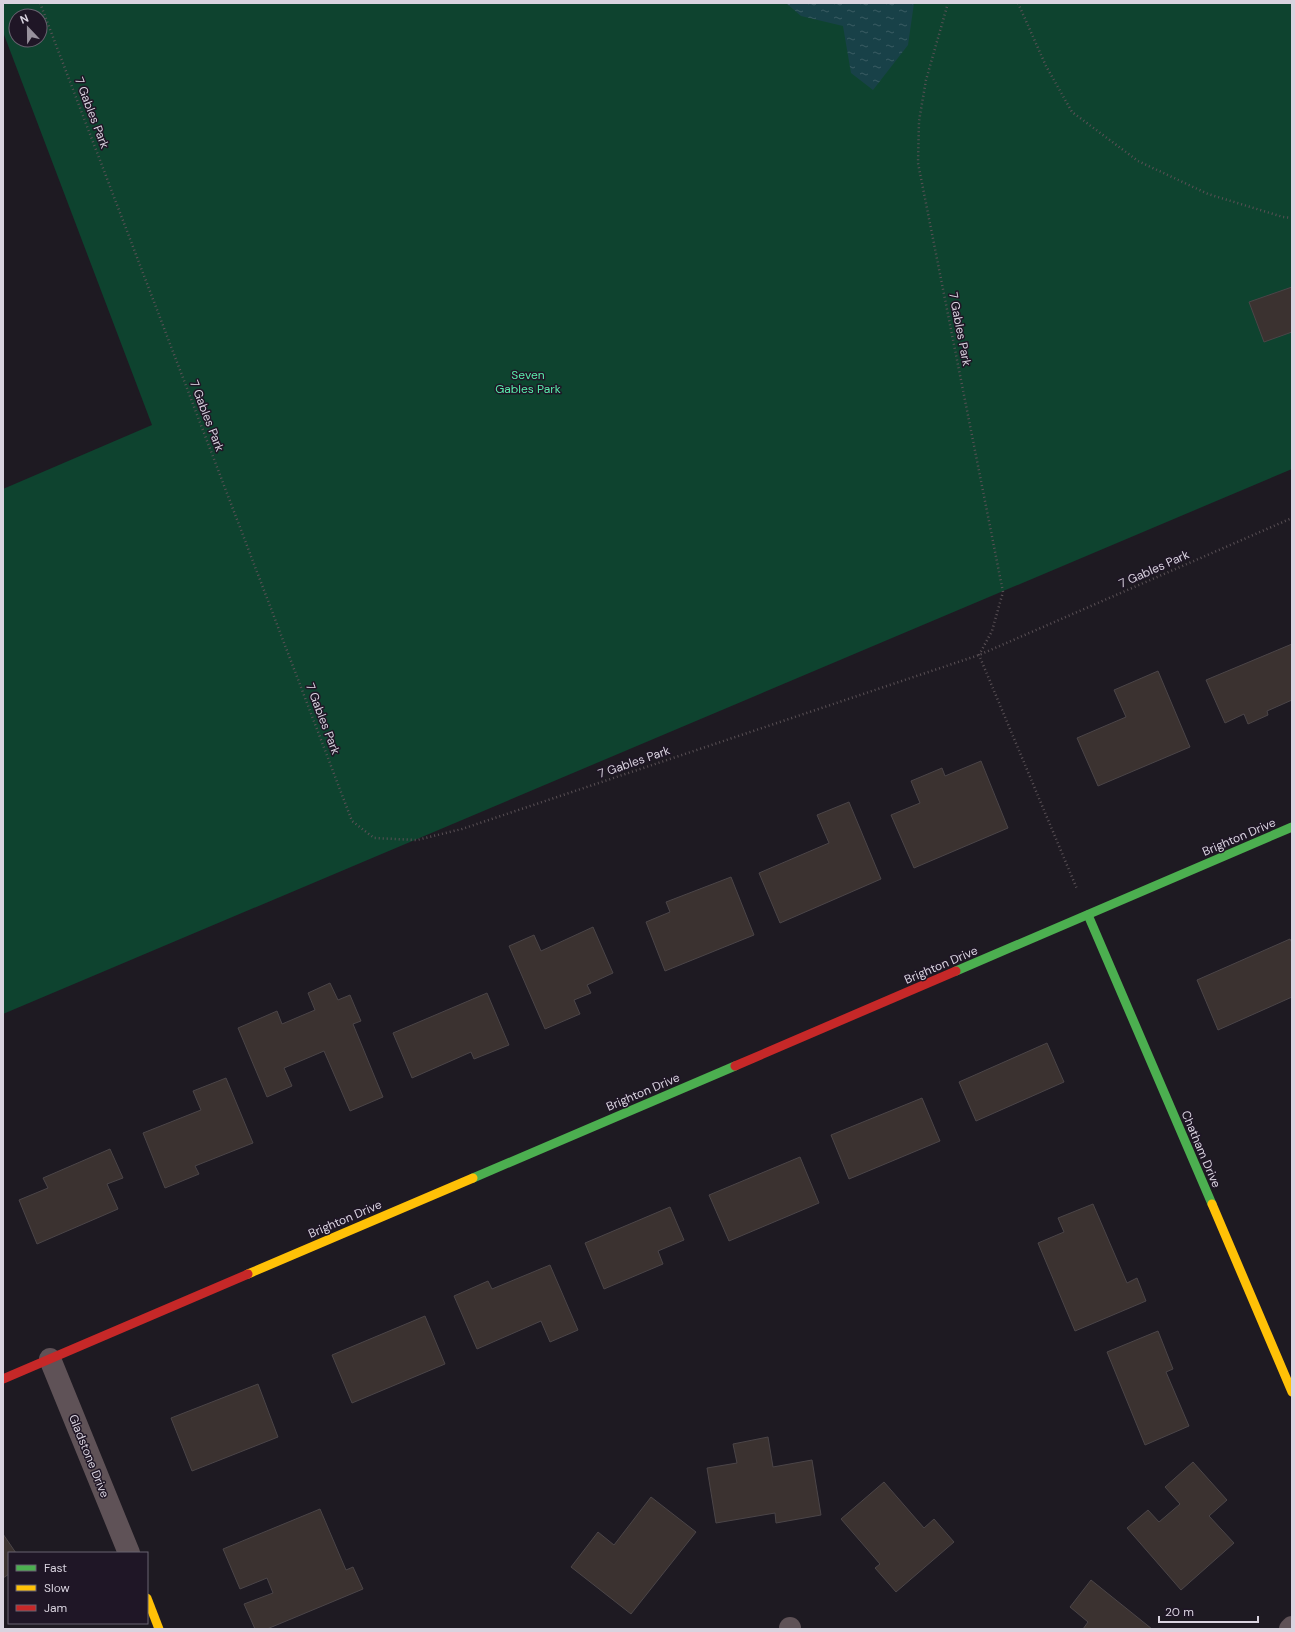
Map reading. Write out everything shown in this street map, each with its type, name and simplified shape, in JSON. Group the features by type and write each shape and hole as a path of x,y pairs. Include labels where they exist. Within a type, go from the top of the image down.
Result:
{"street":[{"name":"Brighton Drive","path":"3,1379 1292,828"},
{"name":"Chatham Drive","path":"1088,915 1292,1392"},
{"name":"Gladstone Drive","path":"50,1359 129,1552"},
{"path":"148,1601 159,1629"}],"path":[{"name":"7 Gables Park","path":"40,3 352,821 374,838 417,840 462,830 979,655 1292,518"},
{"name":"7 Gables Park","path":"948,3 926,80 919,121 918,163 1003,592 992,631 979,655"},
{"path":"1018,3 1046,66 1072,112 1138,161 1208,194 1283,217 1292,218"},
{"path":"979,655 1088,915"}],"green space":[{"name":"Seven Gables Park","path":"3,3 1292,3 1292,469 3,1014 3,489 152,425 9,48 48,48 48,8 8,8 8,45 3,32"}],"water":[{"path":"786,3 914,3 908,45 873,90 851,73 843,26 801,16"}],"building":[{"path":"1292,287 1292,332 1264,342 1249,302"},
{"path":"1292,644 1292,700 1267,711 1268,715 1248,724 1244,714 1225,723 1206,680"},
{"path":"1158,671 1190,747 1098,786 1077,738 1126,717 1114,690"},
{"path":"981,761 1008,828 914,868 891,815 920,803 911,781 942,768 945,776"},
{"path":"849,802 881,879 780,923 759,873 829,843 817,815"},
{"path":"731,877 754,935 665,971 646,922 670,912 666,902"},
{"path":"593,927 613,973 587,985 591,993 574,1000 580,1014 545,1029 509,946 534,935 541,951"},
{"path":"1290,939 1292,943 1292,997 1218,1030 1197,980"},
{"path":"330,983 338,1000 350,995 361,1021 353,1024 383,1097 350,1111 324,1051 284,1068 292,1086 267,1097 238,1028 277,1011 282,1024 315,1010 308,993"},
{"path":"487,993 509,1045 474,1059 471,1052 412,1078 393,1033"},
{"path":"1047,1043 1064,1082 976,1121 959,1082"},
{"path":"226,1078 253,1143 195,1166 199,1174 165,1188 143,1133 201,1110 193,1091"},
{"path":"922,1098 940,1141 849,1179 831,1135"},
{"path":"110,1149 123,1178 107,1184 118,1209 37,1244 19,1200 48,1188 43,1178"},
{"path":"800,1157 819,1203 729,1241 709,1195"},
{"path":"1093,1204 1127,1283 1137,1278 1146,1301 1075,1331 1038,1243 1064,1232 1058,1218"},
{"path":"670,1207 684,1240 658,1251 663,1264 604,1289 585,1243"},
{"path":"550,1265 578,1330 550,1342 541,1321 477,1349 454,1296 488,1281 492,1289"},
{"path":"425,1316 445,1364 352,1403 332,1355"},
{"path":"1158,1331 1173,1369 1166,1372 1189,1426 1145,1445 1107,1352"},
{"path":"258,1384 278,1437 192,1471 171,1418"},
{"path":"768,1437 773,1467 812,1460 821,1515 776,1523 775,1513 716,1523 707,1468 737,1463 733,1444"},
{"path":"1193,1462 1227,1500 1209,1516 1234,1543 1181,1590 1127,1528 1148,1510 1159,1522 1180,1504 1165,1487"},
{"path":"884,1482 924,1528 934,1519 954,1542 896,1592 875,1568 880,1564 841,1519"},
{"path":"651,1497 696,1532 631,1614 571,1567 598,1532 614,1545"},
{"path":"320,1509 346,1570 353,1567 363,1589 267,1629 255,1629 244,1604 273,1593 267,1578 240,1589 223,1549"},
{"path":"3,1534 15,1552 8,1552 8,1575 3,1578"},
{"path":"1091,1580 1152,1629 1083,1629 1088,1622 1070,1607"}],"traffic: fast":[{"path":"956,971 1292,827"},
{"path":"1088,915 1212,1204"},
{"path":"473,1178 735,1066"}],"traffic: slow":[{"path":"248,1274 473,1178"},
{"path":"1212,1204 1292,1392"},
{"path":"148,1601 159,1629"}],"traffic: jam":[{"path":"735,1066 956,971"},
{"path":"3,1379 248,1274"}]}
